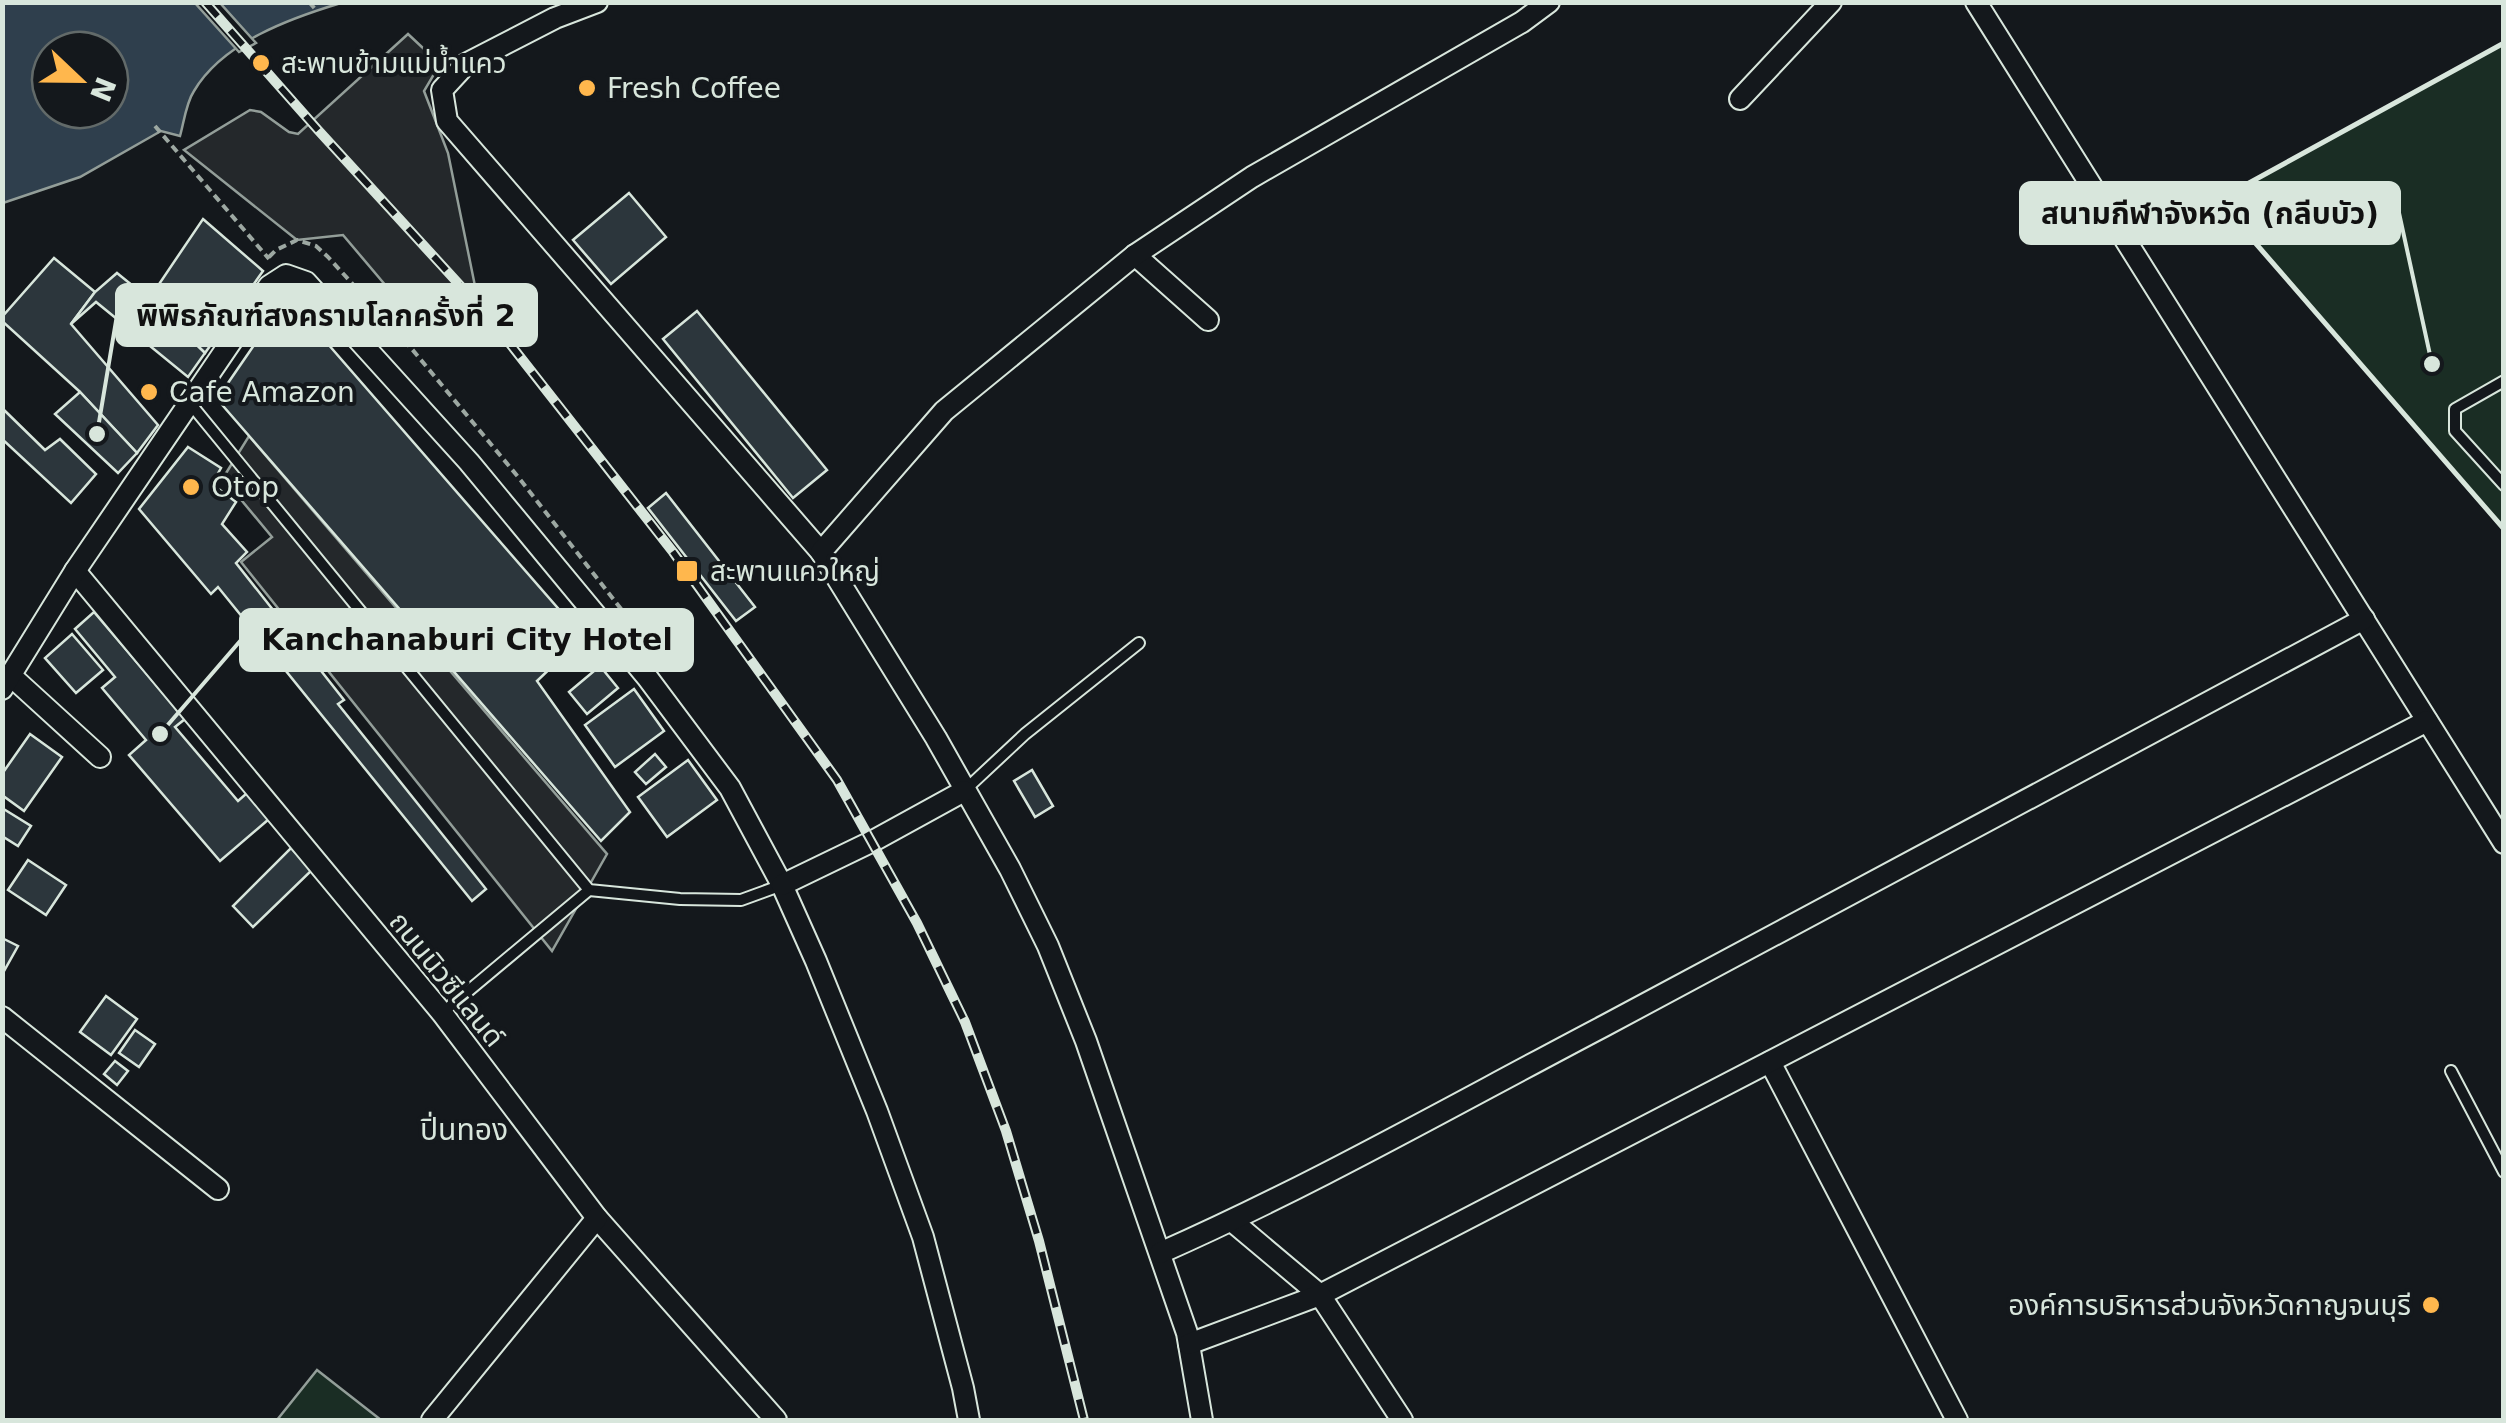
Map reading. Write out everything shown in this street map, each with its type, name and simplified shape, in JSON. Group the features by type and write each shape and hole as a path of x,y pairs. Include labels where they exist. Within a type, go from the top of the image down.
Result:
{"street":[{"path":"597,2 555,18 466,64 442,90 448,120 821,552 936,738 1048,946 1086,1041 1189,1344 1202,1420"},
{"path":"821,552 944,411 1135,255 1252,177 1522,22 1549,2"},
{"path":"1740,99 1831,2"},
{"path":"1976,2 2504,842"},
{"path":"1135,255 1208,320"},
{"path":"100,757 6,682 74,571 189,401 278,281 306,282 469,462 647,676 730,788 782,886 876,1110 923,1236 969,1420"},
{"name":"ถนนนิวซีแลนด์","path":"74,571 442,1013 597,1218 776,1420"},
{"path":"1160,1252 1232,1222 2364,619"},
{"path":"1189,1344 1320,1295 2427,721"},
{"path":"782,886 964,791"},
{"path":"2,1018 218,1188"},
{"path":"1770,1062 1957,1420"},
{"path":"432,1420 597,1218"},
{"path":"1232,1222 1320,1295 1402,1420"}],"lane":[{"path":"2504,381 2454,409 2455,431 2504,485"},
{"path":"189,401 589,890 680,900 741,900 782,886"},
{"path":"964,791 1025,734 1139,643"},
{"path":"442,1013 589,890"},
{"path":"2452,1071 2504,1172"}],"path":[{"path":"309,2 316,10"},
{"path":"156,126 269,257 278,281"},
{"path":"269,257 276,250"}],"green space":[{"path":"2503,43 2503,529 2218,200"},
{"path":"317,1370 381,1420 277,1420"}],"shaded area":[{"path":"408,34 440,64 424,91 448,153 475,286 425,332 343,235 297,240 184,150 250,110 261,112 298,134"},
{"path":"249,436 607,854 552,951 241,562 272,537 223,478"}],"water":[{"path":"2,3 341,3 260,34 222,59 191,96 180,136 161,131 80,177 3,203"}],"pier":[{"path":"195,3 220,3 256,43 239,52"}],"building":[{"path":"629,193 666,237 611,284 573,240"},
{"path":"203,219 263,271 205,353 149,299"},
{"path":"54,258 95,292 71,324 158,425 137,453 79,391 2,321"},
{"path":"117,273 205,353 188,377 96,302 71,324 95,292"},
{"path":"287,297 583,637 537,681 630,812 601,841 217,399"},
{"path":"697,311 827,470 793,498 663,339"},
{"path":"80,392 137,453 118,473 55,414"},
{"path":"2,408 45,450 60,439 96,474 71,503 2,439"},
{"path":"188,447 221,468 212,484 236,502 222,524 247,552 236,563 344,700 338,704 486,889 472,901 218,587 211,594 139,509"},
{"path":"666,493 755,607 736,621 648,508"},
{"path":"94,612 185,719 175,727 238,801 247,793 269,819 220,861 129,755 146,740 102,688 115,677 75,629"},
{"path":"72,634 103,670 76,693 45,658"},
{"path":"600,666 618,688 587,714 569,692"},
{"path":"634,689 664,731 615,767 585,725"},
{"path":"30,734 62,757 24,811 2,795 2,774"},
{"path":"655,754 666,767 646,784 635,772"},
{"path":"688,760 717,800 667,837 638,797"},
{"path":"1032,770 1053,806 1035,817 1014,781"},
{"path":"2,808 31,826 18,846 2,836"},
{"path":"291,848 312,870 253,927 233,906"},
{"path":"28,860 66,885 46,915 8,890"},
{"path":"2,938 18,946 4,971 2,970"},
{"path":"106,996 137,1019 111,1055 80,1032"},
{"path":"135,1030 155,1044 139,1067 119,1053"},
{"path":"115,1061 128,1071 117,1085 104,1074"}],"railway":[{"path":"205,2 489,317 673,552 837,780 917,923 965,1022 1006,1131 1039,1241 1084,1420"}],"wall":[{"path":"2504,43 2218,200 2504,529"}],"place":[{"name":"สะพานข้ามแม่น้ำแคว","path":"261,63"},
{"name":"Fresh Coffee","path":"587,88"},
{"name":"สนามกีฬาจังหวัด (กลีบบัว)","path":"2432,364"},
{"name":"Cafe Amazon","path":"149,392"},
{"name":"พิพิธภัณฑ์สงครามโลกครั้งที่ 2","path":"97,434"},
{"name":"Otop","path":"191,487"},
{"name":"สะพานแควใหญ่","path":"687,571"},
{"name":"Kanchanaburi City Hotel","path":"160,734"},
{"name":"องค์การบริหารส่วนจังหวัดกาญจนบุรี","path":"2431,1305"}],"district":[{"name":"ปิ่นทอง","path":"464,1130"}]}
